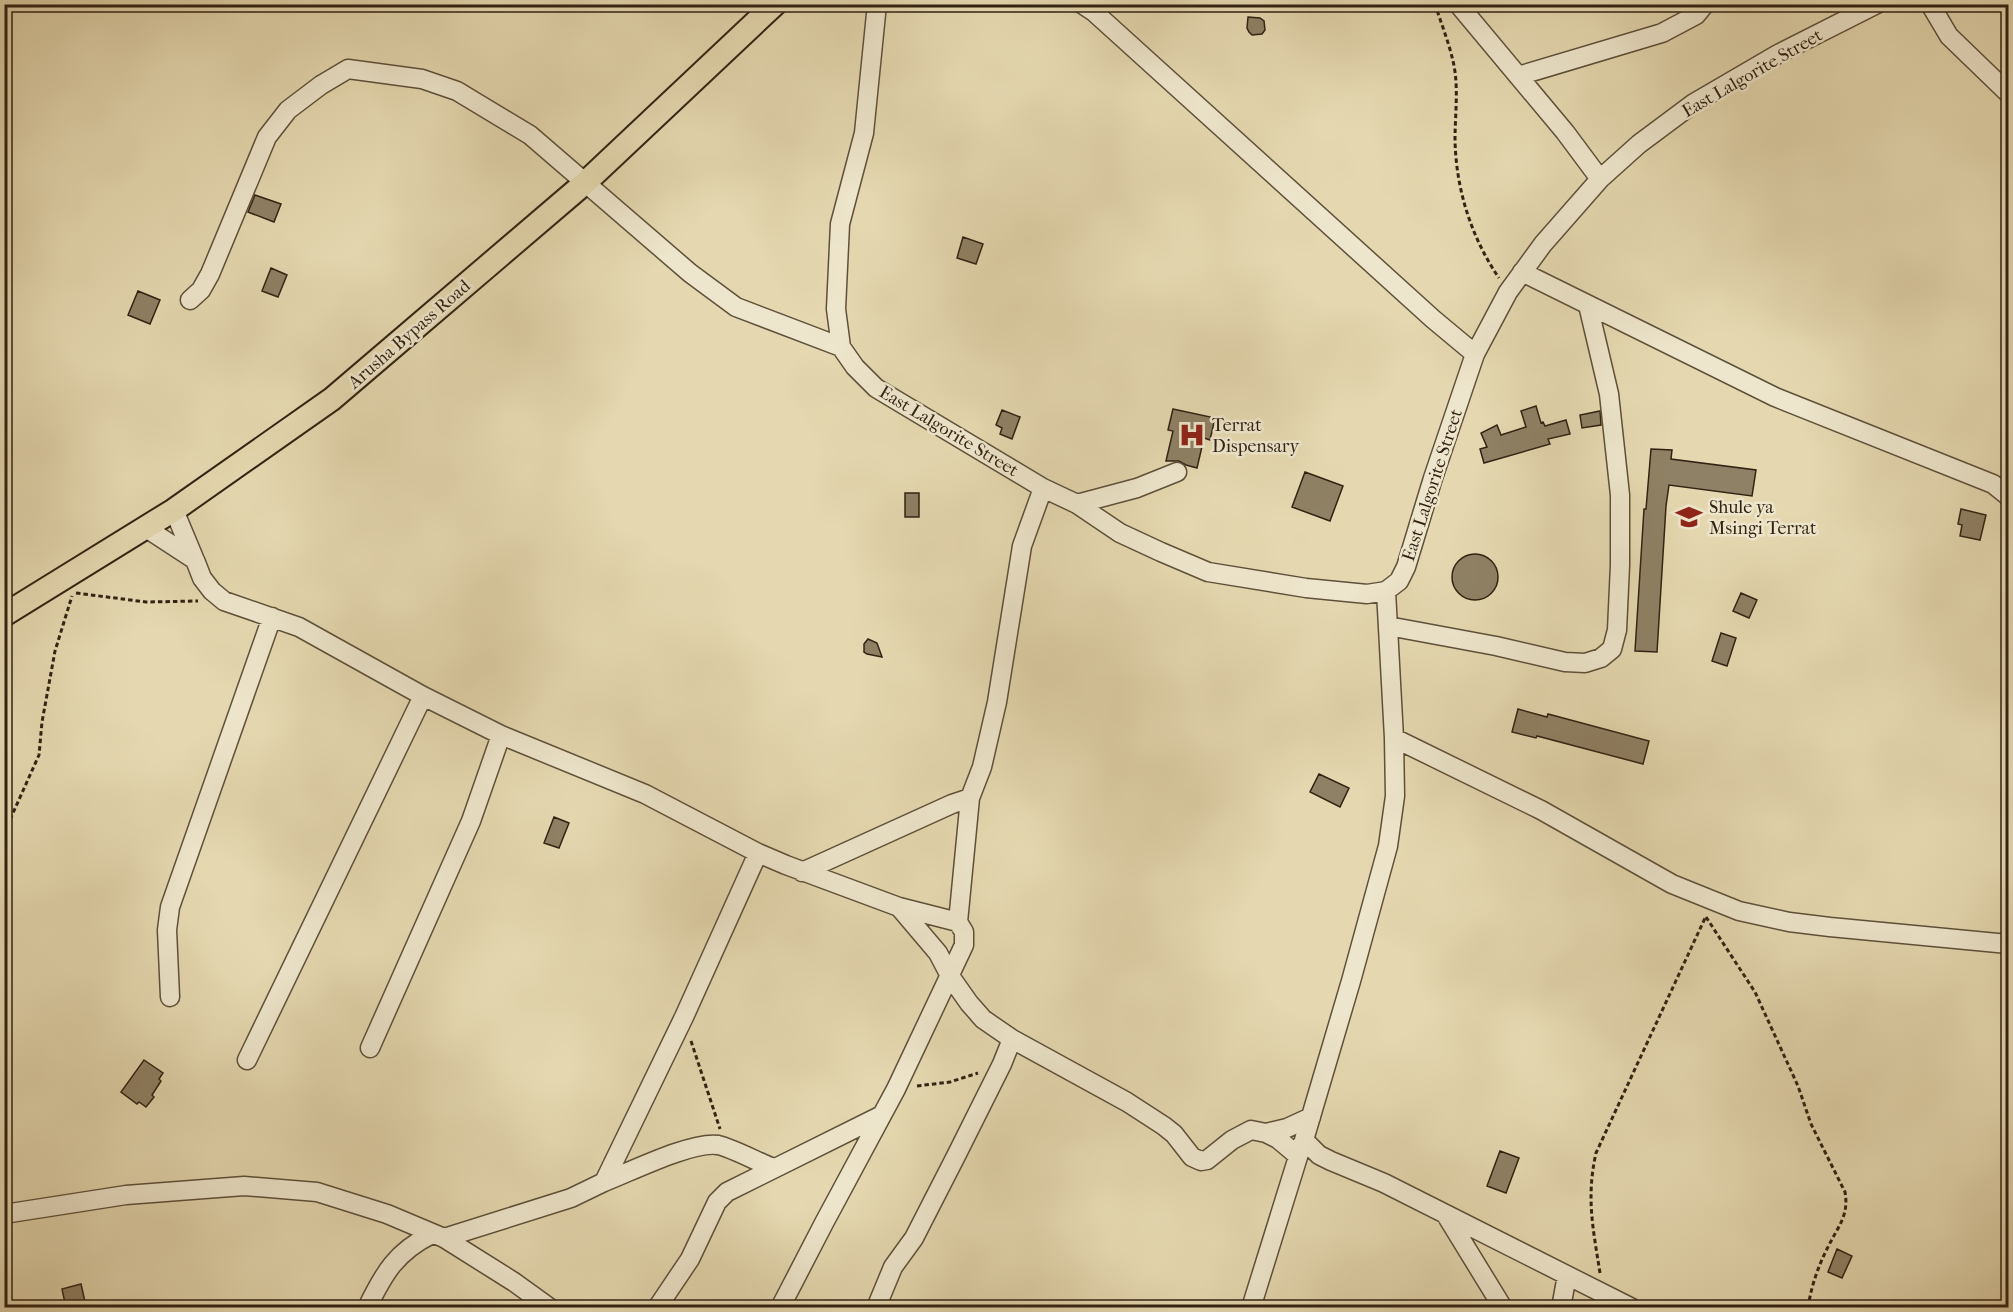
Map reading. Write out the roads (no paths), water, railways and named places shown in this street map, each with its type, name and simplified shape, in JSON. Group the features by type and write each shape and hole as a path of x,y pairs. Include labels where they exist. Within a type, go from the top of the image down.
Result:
{"main road":[{"name":"Arusha Bypass Road","path":"4,615 174,510 332,399 586,182 775,4"}],"street":[{"name":"East Lalgorite Street","path":"877,4 864,133 840,224 836,309 841,347 855,367 876,388 1043,488 1077,504 1120,533 1161,552 1208,572 1306,588 1367,594 1386,591 1399,581 1407,567 1433,478 1475,354 1508,292 1543,244 1600,178 1639,144 1694,103 1778,54 1877,4"},
{"path":"1082,4 1094,12 1433,319 1475,354"},
{"path":"1458,4 1565,132 1600,178"},
{"path":"1518,76 1662,33 1696,15 1705,4"},
{"path":"1929,4 1949,36 2008,93"},
{"path":"190,300 201,290 210,274 267,137 288,110 321,85 348,69 422,79 456,91 530,135 690,273 735,307 841,347"},
{"path":"1522,272 1775,397 1993,484 2008,496"},
{"path":"1388,626 1496,646 1565,662 1586,663 1601,658 1612,649 1617,630 1620,495 1608,394 1588,305"},
{"path":"1077,504 1137,488 1177,472"},
{"path":"780,1308 896,1089 964,945 964,933 958,922 970,798 982,767 997,702 1022,546 1043,488"},
{"path":"174,510 202,578 224,601 299,627 423,696 501,735 645,794 758,853 802,872 899,907 958,922"},
{"path":"146,528 195,560"},
{"path":"1251,1308 1311,1117 1388,846 1395,796 1386,591"},
{"path":"170,997 167,930 170,907 272,617"},
{"path":"247,1060 423,696"},
{"path":"370,1048 471,821 501,735"},
{"path":"1394,738 1541,810 1672,884 1739,911 1820,926 2008,944"},
{"path":"802,872 970,798"},
{"path":"604,1182 684,1017 758,853"},
{"path":"899,907 938,953 950,976 983,1019 1012,1039 1127,1102 1164,1126 1196,1160 1207,1160 1245,1132 1251,1130 1266,1133 1384,1183 1632,1308"},
{"path":"876,1308 893,1267 914,1238 1002,1064 1012,1039"},
{"path":"657,1308 690,1259 717,1202 727,1192 773,1168 818,1149 882,1115"},
{"path":"1266,1133 1287,1128 1311,1117"},
{"path":"367,1308 376,1289 396,1259 414,1243 571,1198 604,1182 705,1144 731,1150 773,1168"},
{"path":"727,1192 738,1163 731,1150"},
{"path":"4,1214 126,1195 244,1186 317,1192 387,1214 438,1236 514,1282 550,1308"},
{"path":"1446,1215 1503,1308"},
{"path":"1561,1308 1567,1275"}],"place":[{"name":"Terrat Dispensary","path":"1192,435"},
{"name":"Shule ya Msingi Terrat","path":"1689,517"}]}
